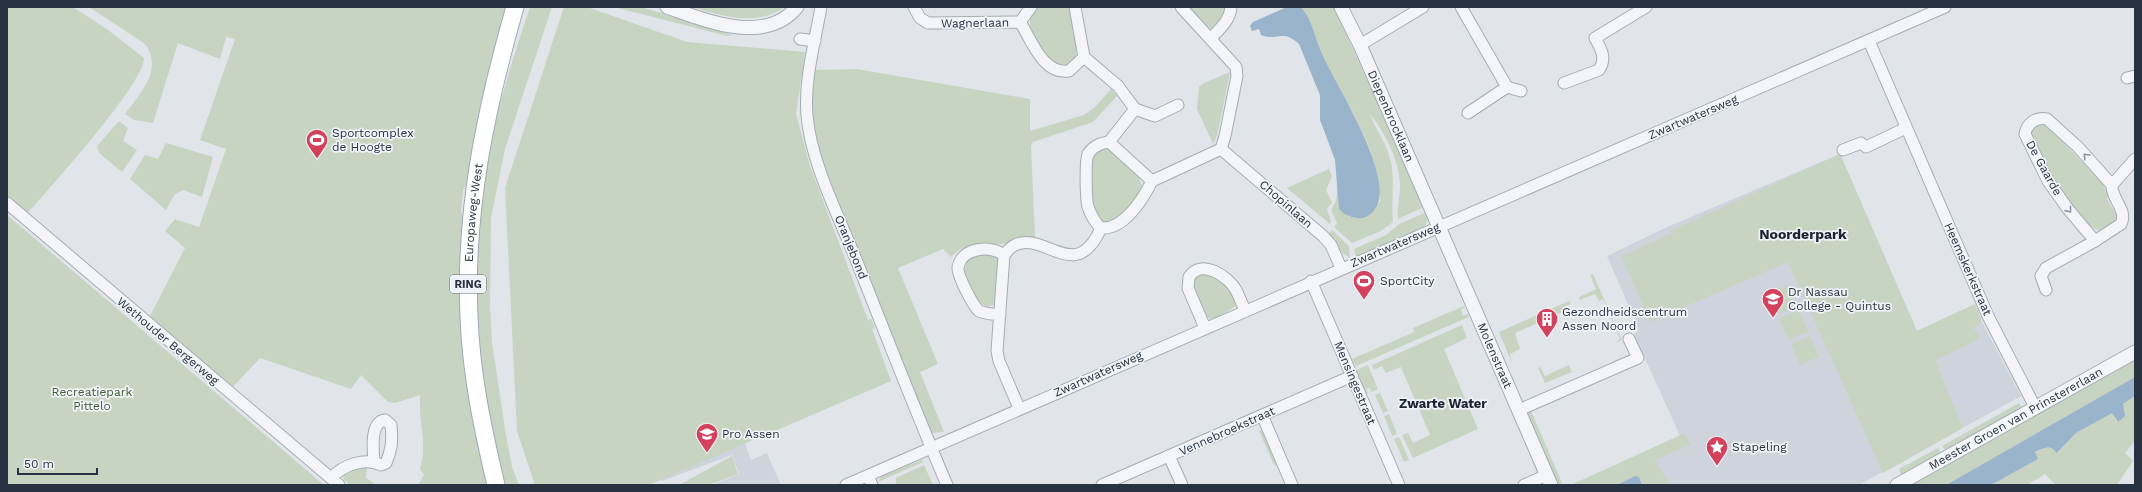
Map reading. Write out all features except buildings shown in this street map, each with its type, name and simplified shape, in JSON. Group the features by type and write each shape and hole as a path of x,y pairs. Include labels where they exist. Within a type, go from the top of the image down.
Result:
{"main road":[{"name":"Europaweg-West","path":"496,485 480,410 471,351 468,272 475,180 484,129 496,84 498,65 515,7"},
{"name":"Europaweg-West","path":"496,84 504,67 524,7"}],"street":[{"path":"667,7 716,23 745,26 770,24 789,15 796,7"},
{"name":"Oranjebond","path":"821,7 806,101 810,135 815,153 947,485"},
{"name":"Wagnerlaan","path":"914,7 920,18 928,23 1020,22"},
{"name":"Wagnerlaan","path":"1020,22 1031,7"},
{"path":"1075,7 1084,57 1118,86 1135,109 1155,116 1178,105"},
{"path":"1135,109 1109,142 1094,146 1087,157 1088,205 1095,222 1101,228 1112,228 1127,217 1146,192 1152,181 1221,149 1225,136 1237,71 1233,62 1181,7"},
{"path":"1211,38 1223,26 1231,12 1231,7"},
{"name":"Diepenbrocklaan","path":"1341,7 1360,45 1439,226"},
{"path":"1360,45 1423,7"},
{"path":"1461,7 1507,87 1521,91"},
{"path":"1564,83 1599,70 1602,65 1603,54 1595,38 1646,7"},
{"name":"Zwartwatersweg","path":"846,485 870,480 931,447 1019,408 1945,7"},
{"name":"Wagnerlaan","path":"1020,22 1043,60 1052,68 1058,71 1069,71 1084,57"},
{"path":"800,39 815,41"},
{"name":"Heemskerkstraat","path":"1869,41 1988,316 2035,406"},
{"path":"1468,113 1507,87"},
{"name":"De Gaarde","path":"2046,290 2041,276 2046,268 2095,241 2117,228 2123,220 2123,215 2112,190 2112,185 2078,147 2047,119 2040,118 2029,125 2025,134 2048,181 2068,209 2095,241"},
{"path":"1844,150 1861,143 1866,147 1906,128"},
{"path":"1109,142 1152,181"},
{"name":"Chopinlaan","path":"1221,149 1323,236 1331,245 1341,268"},
{"path":"2112,185 2135,158"},
{"name":"Wethouder Bergerweg","path":"7,203 335,481 338,470 348,465 374,461"},
{"name":"Molenstraat","path":"1439,226 1549,480"},
{"path":"1019,408 997,357 1004,255 1015,245 1025,242 1062,254 1073,254 1091,246 1101,228"},
{"path":"1000,315 982,312 976,309 958,273 958,267 964,257 975,251 990,249 997,250 1004,255"},
{"path":"1205,328 1188,288 1189,277 1200,269 1207,268 1212,270 1235,289 1244,310"},
{"name":"Mensingestraat","path":"1311,282 1399,485"},
{"path":"1518,410 1638,358 1629,339"},
{"name":"Meester Groen van Prinstererlaan","path":"1897,485 2035,406 2135,352"},
{"name":"Vennebroekstraat","path":"1102,485 1352,376"},
{"path":"1262,415 1292,485"},
{"path":"1169,456 1182,485"},
{"path":"1524,485 1549,480"}],"shaded area":[{"name":"Dr Nassau College - Quintus","path":"1840,154 1917,331 1973,305 2021,396 1859,485 1660,485 1647,454 1681,438 1634,334 1639,330 1607,256 1667,227"},
{"name":"Pro Assen","path":"737,424 751,460 767,453 781,485 712,485 739,474 732,455 662,481 654,460"}],"green space":[{"path":"7,7 73,7 108,30 144,58 140,71 129,90 113,112 26,215 7,200"},
{"path":"89,7 510,7 476,131 468,180 463,190 461,212 464,219 460,295 463,357 488,485 418,485 424,475 420,469 423,442 420,395 395,403 388,402 361,375 351,389 260,358 231,389 149,318 185,248 165,231 175,219 199,227 226,149 200,140 235,39 226,37 220,59 178,43 153,123 134,120 125,114 148,81 152,63 150,53 145,44"},
{"path":"530,7 552,7 505,149 491,218 490,305 492,343 512,467 519,485 504,485 488,414 479,360 474,299 475,257 485,172 494,130 504,88"},
{"path":"564,7 587,7 687,42 805,52 796,114 810,166 868,320 871,319 875,328 872,329 891,381 649,485 535,485 517,431 505,188"},
{"path":"614,7 641,7 733,35 727,36"},
{"path":"693,7 785,7 774,13 763,16 740,18 716,14"},
{"path":"1035,7 1070,7 1076,53 1073,62 1070,64 1065,65 1050,62 1036,42 1030,30 1031,15"},
{"path":"1187,7 1227,7 1223,18 1216,28 1211,28 1199,22"},
{"path":"1301,7 1334,7 1424,207 1398,219 1400,185 1397,166 1386,138 1370,114 1387,149 1391,162 1393,177 1393,222 1381,231 1352,243 1334,227 1337,223 1331,210 1336,201 1338,182 1339,209 1350,217 1380,202 1379,182 1375,163 1360,126 1320,51 1311,24"},
{"path":"857,69 1030,99 1030,131 1084,115 1094,108 1111,89 1117,96 1093,122 1033,142 1031,146 1035,237 994,245 968,247 956,252 951,257 943,249 898,268 938,364 920,372 944,432 932,433 927,425 900,362 815,145 809,102 813,70"},
{"path":"1230,72 1217,136 1213,144 1197,109 1199,87 1204,83"},
{"path":"119,121 128,128 123,141 137,150 122,172 99,153 97,146"},
{"path":"2041,124 2055,130 2057,136 2091,171 2095,171 2109,195 2107,199 2118,218 2102,231 2095,229 2087,223 2056,183 2033,139 2032,130"},
{"path":"166,143 213,157 202,197 183,190 175,194 166,210 130,179 145,155 158,159"},
{"path":"1108,148 1138,176 1142,186 1133,202 1125,211 1110,222 1102,222 1093,199 1093,157 1101,149"},
{"path":"1840,154 1917,331 1975,304 1981,318 1981,323 1974,328 1980,339 1936,360 1963,428 1883,473 1788,262 1650,322 1622,256 1674,232 1668,232"},
{"path":"1329,169 1332,176 1326,190 1332,202 1327,209 1331,222 1330,224 1287,188"},
{"path":"1427,212 1429,217 1424,228 1356,258 1354,249 1386,235 1399,224"},
{"name":"Recreatiepark Pittelo","path":"7,215 324,485 7,485"},
{"path":"1332,230 1349,246 1350,258 1342,253 1328,234"},
{"path":"988,253 997,255 999,260 996,300 993,305 987,307 977,302 966,279 965,268 971,256"},
{"path":"1206,273 1217,278 1226,286 1232,295 1236,306 1215,319 1208,318 1204,314 1197,299 1193,284 1195,278"},
{"path":"1593,274 1622,340 1615,343 1620,339 1603,299 1599,301 1595,294 1580,300 1579,297 1596,289 1590,275"},
{"path":"1788,285 1797,306 1778,314 1769,293"},
{"path":"1569,301 1571,304 1564,307 1565,311 1515,333 1520,349 1510,354 1512,363 1499,332"},
{"path":"1464,306 1465,308 1461,309 1463,316 1468,314 1469,317 1356,366 1352,359 1414,332 1413,328"},
{"path":"1799,310 1808,332 1789,340 1779,319"},
{"path":"1462,325 1467,338 1444,349 1478,429 1413,458 1402,435 1408,433 1413,443 1430,435 1401,367 1386,373 1382,366 1374,370 1372,365"},
{"path":"1810,336 1819,357 1800,365 1791,344"},
{"path":"2135,357 2135,377 1946,485 1909,485"},
{"path":"1368,365 1378,389 1371,392 1370,388 1366,389 1368,393 1365,395 1355,371"},
{"path":"1569,365 1572,372 1545,383 1538,368 1540,367 1545,376"},
{"path":"1380,393 1388,411 1383,413 1375,395"},
{"path":"2135,396 2135,441 2125,453 2133,461 2117,485 2056,485 2045,474 2027,485 1991,485 2038,459 2034,453 2046,448 2052,448 2058,453 2076,433 2112,412 2117,422 2123,404"},
{"path":"2019,403 2022,408 1945,450 1942,446"},
{"path":"1531,411 1562,483 1559,485 1526,413"},
{"path":"1389,414 1397,434 1392,436 1384,416"},
{"path":"1264,429 1279,464 1274,465 1259,431"},
{"path":"1685,433 1690,445 1655,460 1670,485 1642,485 1639,477 1636,476 1617,485 1573,484"},
{"path":"1399,437 1409,460 1404,462 1394,439"},
{"path":"1938,448 1942,454 1902,476 1899,469"},
{"path":"732,456 738,474 709,485 679,485"},
{"path":"922,460 923,462 878,482 881,476"},
{"path":"924,465 933,485 896,485 896,478"},
{"path":"364,466 367,467 366,478 376,485 350,485 344,480 343,475"}],"water":[{"path":"1287,7 1301,7 1305,12 1320,50 1351,110 1372,156 1378,177 1380,195 1375,209 1370,215 1365,217 1352,217 1339,209 1335,160 1320,120 1320,95 1299,44 1293,39 1284,36 1267,37 1261,35 1259,29 1252,31 1250,26 1253,22"},
{"path":"2135,377 2135,396 2123,404 2125,416 2118,422 2112,413 2076,433 2057,453 2052,448 2044,448 2035,452 2038,459 1991,485 1946,485"},
{"path":"1635,476 1639,477 1642,485 1617,485"}],"place":[{"name":"Sportcomplex de Hoogte","path":"317,160"},
{"name":"SportCity","path":"1364,300"},
{"name":"Dr Nassau College - Quintus","path":"1773,318"},
{"name":"Gezondheidscentrum Assen Noord","path":"1547,338"},
{"name":"Pro Assen","path":"707,454"},
{"name":"Stapeling","path":"1717,466"}],"district":[{"name":"Noorderpark","path":"1803,234"},
{"name":"Zwarte Water","path":"1443,403"}]}
